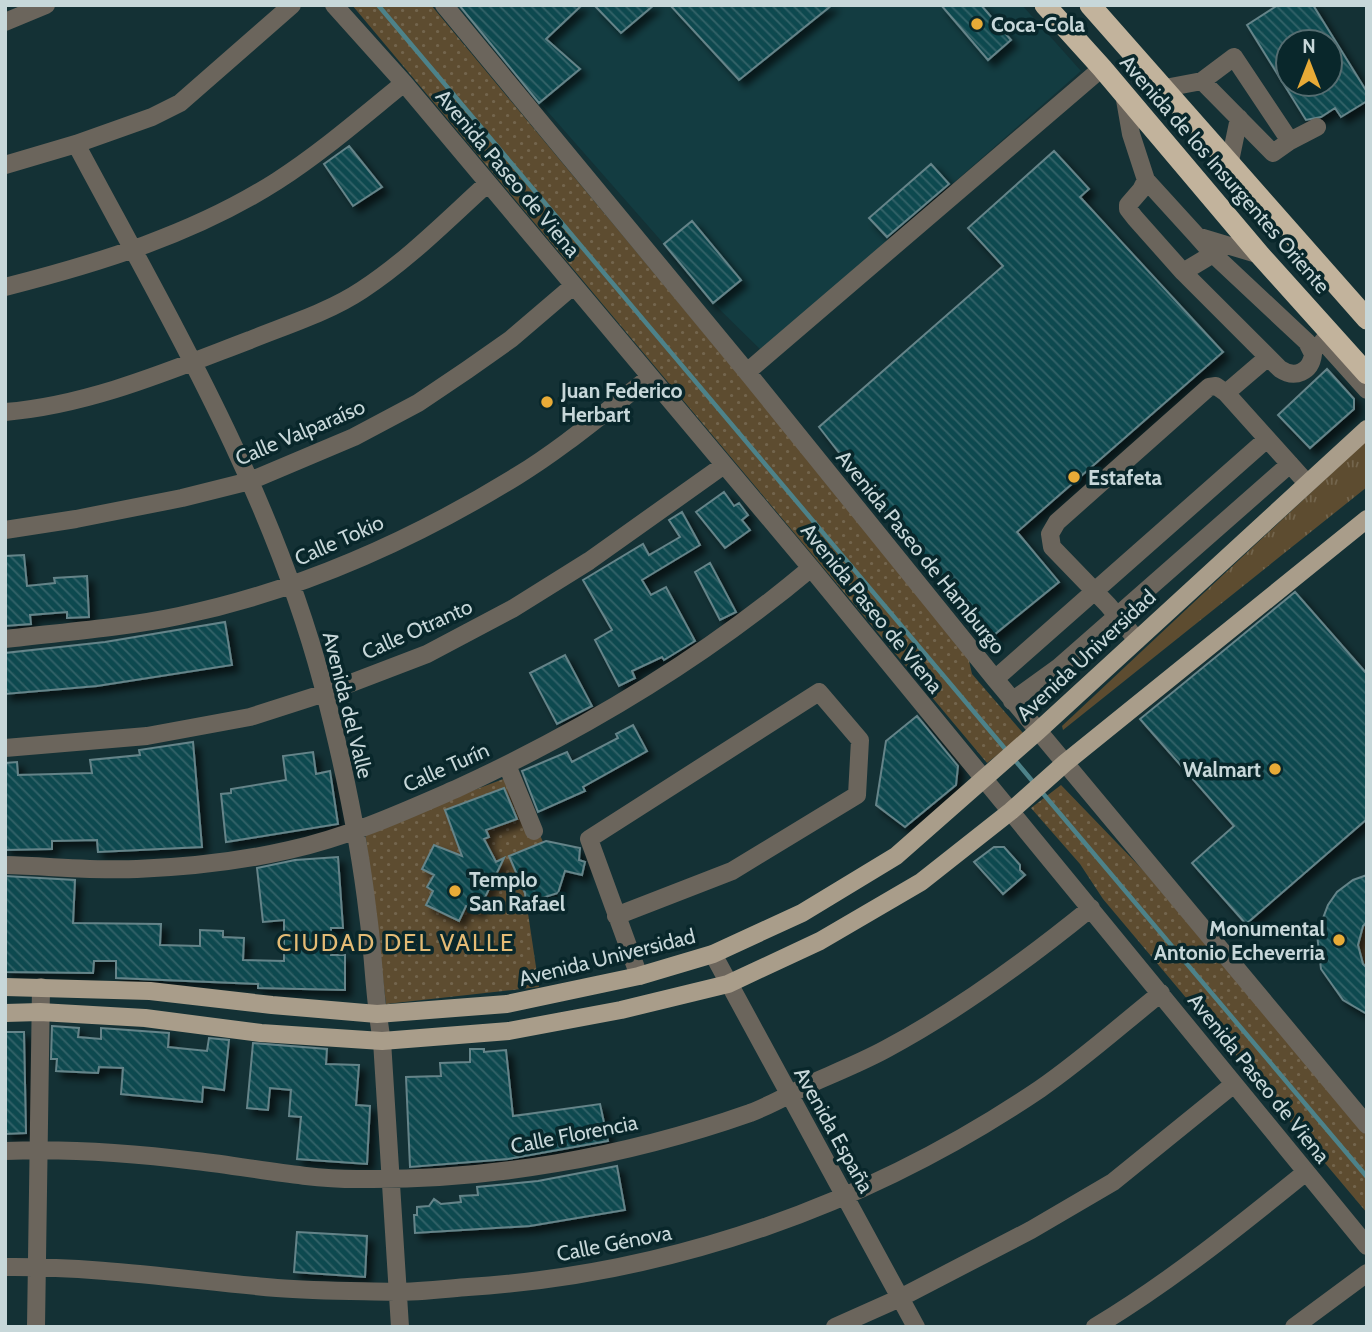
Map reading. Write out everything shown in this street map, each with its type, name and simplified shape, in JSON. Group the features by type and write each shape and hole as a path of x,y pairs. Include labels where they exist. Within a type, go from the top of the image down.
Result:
{"highway":[{"name":"Avenida de los Insurgentes Oriente","path":"1045,5 1124,94 1251,252 1367,374"},
{"name":"Avenida de los Insurgentes Oriente","path":"1090,5 1229,166 1367,319"}],"main road":[{"name":"Avenida Universidad","path":"5,987 150,991 272,1006 377,1014 507,1004 639,976 713,954 802,913 896,856 1024,744 1306,482 1367,429"},
{"path":"5,1013 40,1012 145,1018 261,1032 382,1041 509,1031 621,1010 727,984 820,942 922,882 1367,519"}],"street":[{"path":"5,22 46,5"},
{"path":"5,165 76,144 152,117 180,103 292,5"},
{"name":"Avenida Paseo de Viena","path":"334,5 404,83 811,568 981,779 1011,811 1367,1246"},
{"name":"Avenida Paseo de Hamburgo","path":"444,5 747,372 1038,731 1058,769 1366,1123"},
{"path":"1165,89 1202,81 1234,57 1290,141"},
{"path":"747,372 1102,68"},
{"path":"1202,81 1273,153 1317,127"},
{"path":"5,287 105,260 222,211 276,181 320,150 404,83"},
{"path":"1124,94 1131,134 1146,180 1213,254 1307,342 1312,354 1309,366 1304,371 1292,374 1280,369 1183,272 1128,209 1130,201 1146,180"},
{"path":"1229,166 1239,118"},
{"name":"Avenida del Valle","path":"76,144 192,362 250,481 291,586 325,693 356,830 369,916 377,1014 382,1041 400,1327"},
{"path":"5,412 80,399 192,362 315,314 360,292 402,262 488,183"},
{"path":"1197,236 1251,252"},
{"name":"Avenida de los Insurgentes Oriente","path":"1251,252 1367,390"},
{"path":"1183,272 1213,254"},
{"name":"Calle Valparaíso","path":"5,530 182,498 250,481 354,437 418,403 511,339 573,286"},
{"path":"1226,393 1268,357"},
{"name":"Calle Tokio","path":"5,639 177,616 291,586 373,552 518,476 649,378"},
{"path":"1137,640 1118,616 1052,547 1052,527 1209,387 1216,386 1226,393 1306,482"},
{"path":"995,679 1267,439"},
{"path":"1012,701 1055,670 1290,464"},
{"name":"Calle Otranto","path":"5,748 147,736 250,717 325,693 427,654 512,610 630,534 724,465"},
{"name":"Calle Turín","path":"5,865 137,869 209,862 287,851 356,830 507,765 590,720 695,656 748,619 811,568"},
{"path":"1031,646 1030,657 1035,667 1044,672 1055,670"},
{"path":"616,916 732,871 857,795 860,740 819,692 589,839 616,916 639,976"},
{"path":"507,765 534,831"},
{"name":"Calle Florencia","path":"5,1151 102,1151 285,1174 357,1179 482,1174 587,1157 650,1143 752,1112 886,1049 958,1005 1048,942 1091,908"},
{"name":"Avenida España","path":"713,954 916,1327"},
{"path":"36,1327 41,987"},
{"name":"Calle Génova","path":"5,1267 37,1267 279,1288 398,1292 495,1286 587,1275 685,1252 763,1228 845,1198 959,1139 1041,1088 1161,993"},
{"path":"835,1327 900,1298 1031,1230 1112,1182 1234,1084"},
{"path":"1095,1327 1160,1285 1307,1172"},
{"path":"1294,1327 1367,1273"}],"shaded area":[{"path":"454,5 1022,5 1081,71 762,351 713,303"}],"green space":[{"path":"352,5 431,5 966,648 972,674 1023,733 1019,738 987,763"},
{"path":"1367,440 1367,487 1063,730 1062,726"},
{"path":"514,775 543,842 509,856 525,893 539,987 386,1004 365,831"},
{"path":"1061,785 1144,871 1367,1136 1367,1213 1103,899 1080,864 1031,808"},
{"path":"1367,922 1367,968 1363,963 1359,945 1363,927"}],"building":[{"path":"459,5 582,5 546,39 580,69 539,103"},
{"path":"594,5 654,5 621,33"},
{"path":"670,5 832,5 739,80"},
{"name":"Coca-Cola","path":"941,5 981,5 1011,40 988,60"},
{"path":"1278,5 1313,5 1327,28 1274,28 1274,68 1247,25"},
{"path":"1344,55 1367,92 1367,101 1341,117 1335,108 1321,117 1306,120 1292,98 1344,98"},
{"path":"349,146 382,187 353,206 324,164"},
{"path":"1054,151 1089,189 1080,197 1223,352 1017,532 1059,582 989,639 819,427 1003,266 968,228"},
{"path":"931,164 949,184 887,237 869,218"},
{"path":"692,221 741,280 713,303 664,244"},
{"path":"1327,369 1354,399 1354,409 1310,448 1278,415"},
{"path":"724,492 734,506 739,503 748,515 742,520 750,530 725,548 696,512"},
{"path":"682,512 700,545 642,580 651,595 666,587 695,641 664,660 662,657 632,671 635,678 619,686 595,640 612,630 583,580 643,544 649,555 680,537 669,520"},
{"path":"24,555 27,586 55,583 54,578 87,576 89,617 67,618 67,612 30,615 31,624 5,626 5,556"},
{"path":"710,563 736,612 720,620 695,572"},
{"name":"Walmart","path":"1295,592 1367,674 1367,819 1246,924 1192,863 1234,826 1140,719"},
{"path":"225,622 232,665 97,686 5,694 5,653 105,642"},
{"path":"565,655 592,706 557,724 530,673"},
{"path":"917,716 958,766 956,785 905,827 876,805 886,741"},
{"path":"633,725 647,751 583,787 585,791 538,812 522,771 567,752 572,762 618,738 616,734"},
{"path":"193,742 202,847 98,852 97,840 52,841 52,849 5,850 5,763 17,762 18,775 92,773 90,760 140,755 139,750"},
{"path":"313,752 316,774 330,771 338,824 226,842 221,794 231,793 231,789 286,780 283,756"},
{"path":"504,788 517,819 486,830 489,837 484,839 496,862 504,858 478,912 466,906 459,921 426,905 433,891 427,887 434,875 422,869 434,845 462,856 445,810"},
{"path":"546,841 580,848 579,860 585,862 582,875 565,871 558,893 526,903 525,893 509,856"},
{"path":"994,847 1004,847 1025,875 1003,894 974,862"},
{"path":"338,857 343,928 331,928 331,955 345,955 345,990 258,988 258,984 116,978 116,961 94,961 93,973 5,972 5,876 75,880 73,923 161,924 160,945 200,946 200,930 223,931 223,937 244,938 243,960 284,961 284,920 263,922 257,868 295,860"},
{"name":"Monumental Antonio Echeverria","path":"1367,875 1367,922 1363,926 1358,945 1363,964 1367,968 1367,1014 1343,1000 1321,969 1317,934 1328,905 1337,892 1353,880"},
{"path":"52,1026 79,1028 78,1037 101,1039 101,1028 169,1033 168,1047 207,1051 209,1038 229,1040 224,1090 203,1087 202,1102 121,1094 123,1068 99,1067 98,1073 56,1071 57,1059 51,1059"},
{"path":"5,1032 24,1032 26,1133 5,1134"},
{"path":"253,1043 327,1049 326,1064 359,1065 356,1105 370,1106 367,1164 297,1159 301,1117 289,1116 291,1090 270,1088 268,1110 247,1108"},
{"path":"470,1049 484,1049 484,1052 506,1050 513,1116 600,1104 608,1141 508,1159 410,1167 406,1077 441,1076 440,1063 470,1062"},
{"path":"617,1166 625,1210 530,1226 415,1233 414,1215 417,1215 417,1207 429,1206 434,1199 441,1204 461,1202 460,1196 478,1195 477,1187 538,1181"},
{"path":"297,1232 367,1236 365,1277 294,1272"}],"waterway":[{"path":"378,5 1007,751"},
{"path":"1013,758 1034,783"},
{"path":"1040,790 1367,1177"}],"place":[{"name":"Coca-Cola","path":"977,24"},
{"name":"Juan Federico Herbart","path":"547,402"},
{"name":"Estafeta","path":"1074,477"},
{"name":"Walmart","path":"1275,769"},
{"name":"Templo San Rafael","path":"455,891"},
{"name":"Monumental Antonio Echeverria","path":"1339,940"}],"district":[{"name":"CIUDAD DEL VALLE","path":"396,942"}]}
